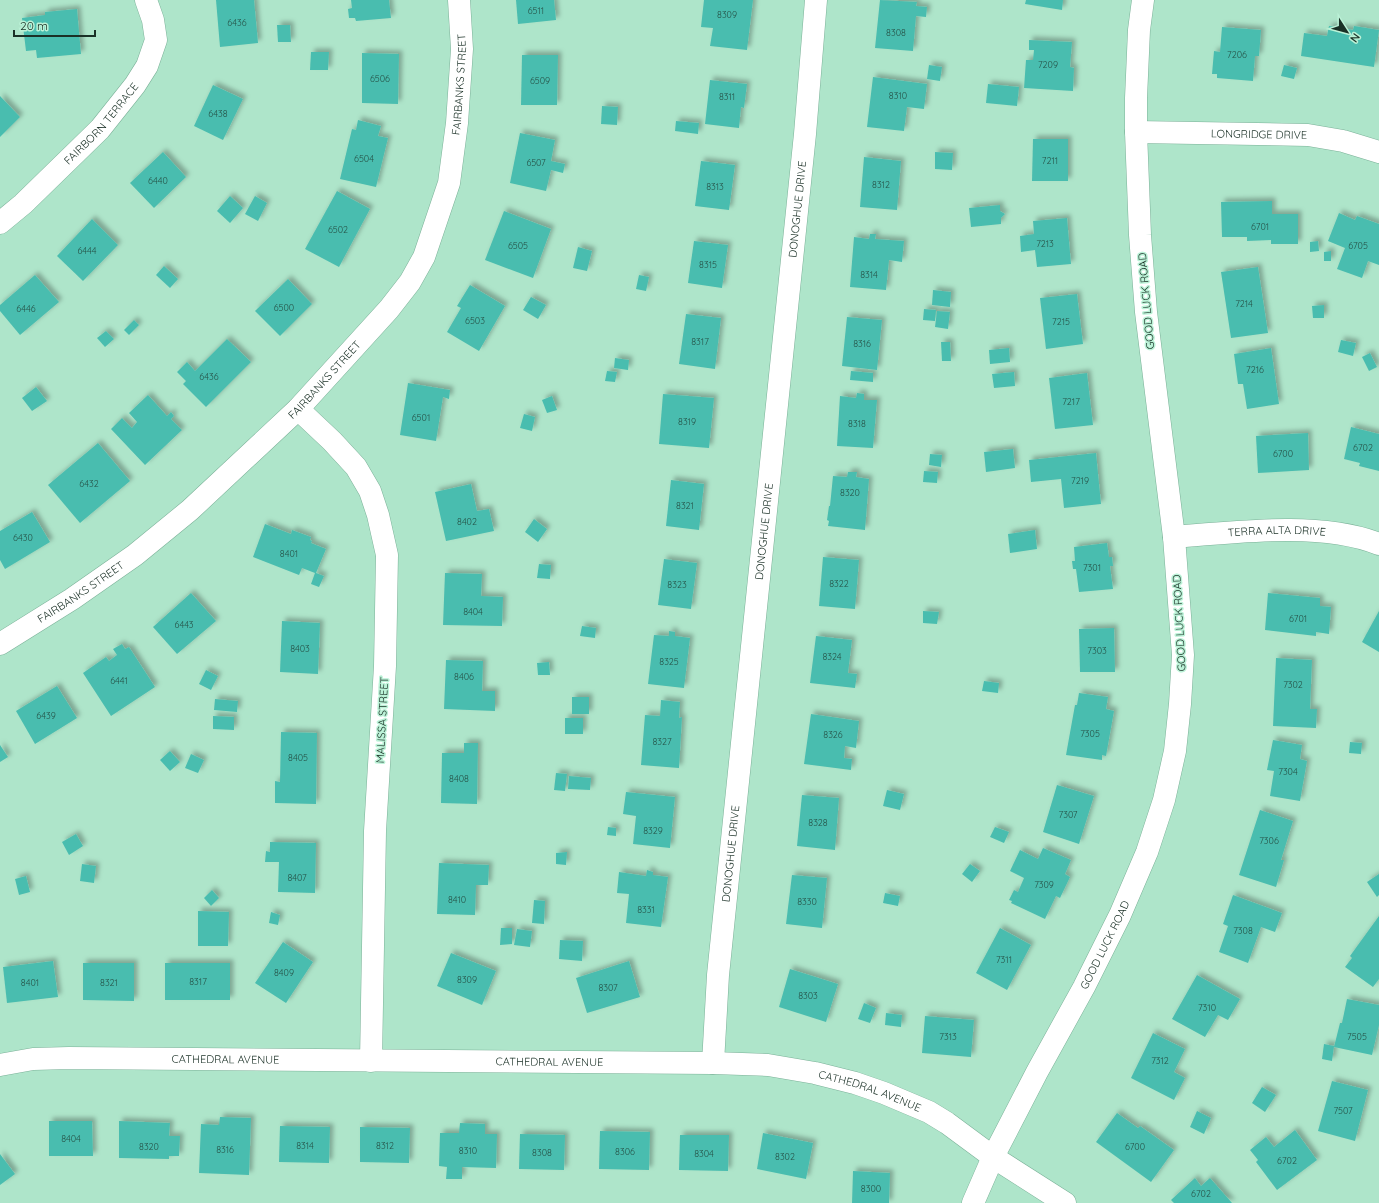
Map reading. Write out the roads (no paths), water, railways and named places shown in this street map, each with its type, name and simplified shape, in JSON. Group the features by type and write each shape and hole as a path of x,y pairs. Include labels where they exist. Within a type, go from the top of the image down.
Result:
{"street":[{"name":"FAIRBORN TERRACE","path":"0,223 24,204 100,129 136,85 147,66 156,40 153,20 146,0"},
{"name":"FAIRBANKS STREET","path":"0,644 72,599 135,555 190,510 298,409 389,309 410,282 424,257 449,183 458,123 462,49 459,0"},
{"name":"DONOGHUE DRIVE","path":"713,1063 718,976 805,134 816,0"},
{"name":"GOOD LUCK ROAD","path":"973,1203 993,1157 1036,1072 1084,987 1120,915 1148,852 1164,800 1175,751 1183,655 1174,537 1146,312 1140,235 1136,132 1140,30 1143,0"},
{"name":"LONGRIDGE DRIVE","path":"1136,132 1308,135 1343,141 1379,152"},
{"name":"MALISSA STREET","path":"298,409 337,446 356,467 370,491 378,516 386,555 385,666 375,831 371,1061"},
{"name":"TERRA ALTA DRIVE","path":"1174,537 1263,531 1307,531 1343,534 1379,544"},
{"name":"CATHEDRAL AVENUE","path":"0,1066 34,1059 144,1058 713,1063 768,1065 815,1073 856,1083 912,1104 947,1123 993,1157 1065,1203"}]}
